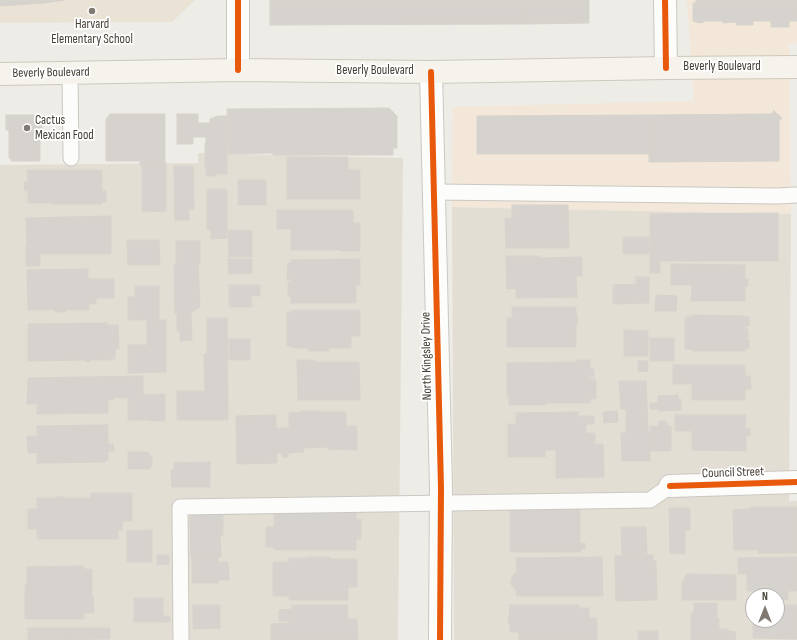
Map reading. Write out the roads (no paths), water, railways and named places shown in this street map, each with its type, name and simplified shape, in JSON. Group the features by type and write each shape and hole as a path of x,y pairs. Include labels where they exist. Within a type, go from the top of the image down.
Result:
{"main road":[{"name":"Beverly Boulevard","path":"0,74 238,70 431,72 797,67"}],"street":[{"path":"238,0 238,70"},
{"path":"664,0 666,68"},
{"name":"North Kingsley Drive","path":"431,72 441,488 440,640"},
{"name":"Council Street","path":"670,486 797,482"}],"lane":[{"path":"70,73 71,158"},
{"path":"434,192 797,195"},
{"name":"Council Street","path":"181,640 180,507 650,500 670,486"}],"place":[{"name":"Harvard Elementary School","path":"92,11"},
{"name":"Cactus Mexican Food","path":"27,128"}]}
